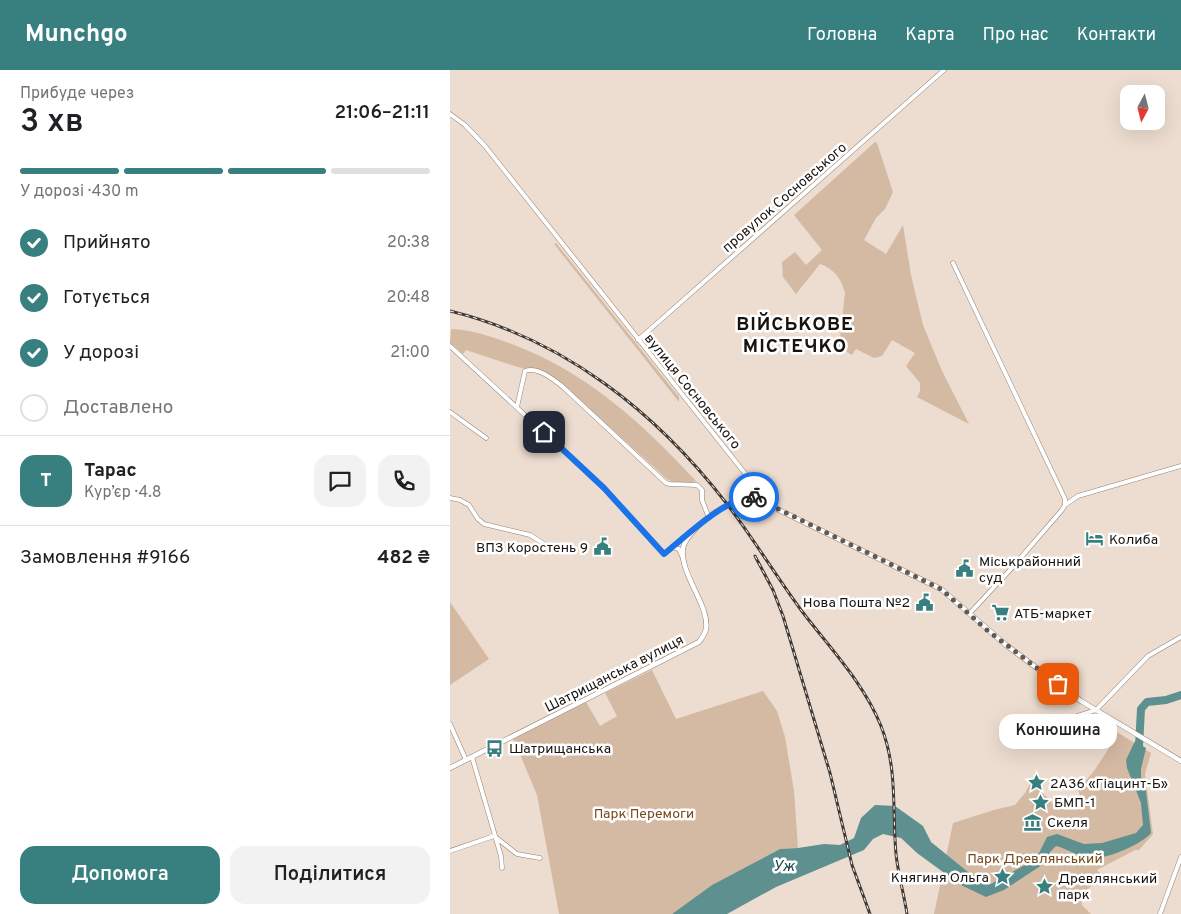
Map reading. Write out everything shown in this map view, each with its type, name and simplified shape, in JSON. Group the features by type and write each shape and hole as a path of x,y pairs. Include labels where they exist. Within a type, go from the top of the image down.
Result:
{"street":[{"name":"провулок Сосновського","path":"638,340 944,70"},
{"name":"вулиця Сосновського","path":"450,114 465,125 482,142 751,481 756,497"},
{"path":"953,263 1063,493 1065,505"},
{"path":"450,346 604,488 664,554 700,523 724,507 747,497 756,497 941,589 987,630 1038,670 1096,710 1181,761"},
{"path":"517,407 525,371 535,370 553,379 666,482 670,484 697,485 702,490 702,500 709,518"},
{"path":"450,412 486,438"},
{"path":"970,613 1010,570 1065,505 1078,496 1181,466"},
{"path":"450,498 469,505 478,519 484,524 530,534 546,545"},
{"name":"Шатрищанська вулиця","path":"450,768 699,642 704,634 706,621 684,561 684,544 691,532"},
{"path":"672,548 680,550 684,561"},
{"path":"1019,735 1096,710 1148,656 1181,637"},
{"path":"450,724 466,760"},
{"path":"472,757 501,856 502,868"},
{"path":"450,851 494,836"},
{"path":"494,836 517,854 540,858"},
{"path":"1160,914 1180,868 1181,857"}],"green space":[{"path":"875,142 877,143 893,192 885,209 876,218 864,240 886,254 903,225 911,275 923,325 942,371 969,424 917,397 920,391 920,383 906,366 915,353 892,340 882,356 874,358 856,349 852,355 839,347 845,293 844,288 833,271 820,264 796,294 783,277 782,262 795,252 806,265 822,250 794,215"},
{"path":"556,243 679,397 679,402 554,244"},
{"path":"451,329 475,332 498,339 566,370 590,385 635,420 696,481 682,483 667,479 562,384 540,371 521,368 466,350 463,354 450,343"},
{"path":"450,602 489,659 450,685"},
{"name":"Парк Перемоги","path":"652,670 676,719 763,691 777,711 785,737 794,791 798,848 780,849 712,885 672,914 559,914 537,795 513,738 586,702 600,726 617,716 605,693"},
{"name":"Парк Древлянський","path":"1109,729 1151,753 1145,774 1153,834 1139,850 1135,850 1097,870 1103,876 1081,895 1082,905 1091,914 934,914 953,823 1015,805 1025,793 1032,780 1036,779 1038,788 1053,804 1080,795 1078,790 1094,771 1109,748"}],"water":[{"name":"Уж","path":"1135,741 1146,748 1141,778 1146,791 1151,833 1140,842 1114,854 1090,858 1056,846 1050,852 1045,863 1004,890 986,897 963,886 917,853 901,838 883,834 873,839 864,850 776,887 727,914 672,914 712,885 780,849 824,844 840,845 854,838 861,818 875,805 895,806 923,826 931,842 968,872 991,884 1032,861 1039,853 1047,837 1057,834 1084,844 1102,843 1136,833 1143,825 1141,803 1127,768 1126,760"}],"waterway":[{"name":"Уж","path":"1137,753 1141,709 1147,702 1166,700 1181,695"}],"railway":[{"path":"450,311 492,324 531,340 569,360 605,384 670,439 727,504 801,610 856,680 874,710 881,726 890,758 896,854 907,914"},
{"path":"755,556 773,590 783,616 830,773 852,865 870,914"}],"way so far":[{"path":"754,497 941,589 987,630 1058,684"}],"place":[{"name":"Колиба","path":"1095,539"},
{"name":"ВПЗ Коростень 9","path":"602,547"},
{"name":"Міськрайонний суд","path":"965,569"},
{"name":"Нова Пошта №2","path":"924,602"},
{"name":"АТБ-маркет","path":"1000,613"},
{"name":"Конюшина","path":"1058,684"},
{"name":"Шатрищанська","path":"495,748"},
{"name":"2А36 «Гіацинт-Б»","path":"1036,783"},
{"name":"БМП-1","path":"1040,802"},
{"name":"Скеля","path":"1033,822"},
{"name":"Княгиня Ольга","path":"1003,877"},
{"name":"Древлянський парк","path":"1044,886"}],"district":[{"name":"ВІЙСЬКОВЕ МІСТЕЧКО","path":"795,334"}],"route":[{"path":"544,432 604,488 664,554 700,523 724,507 740,499 754,497"}]}
